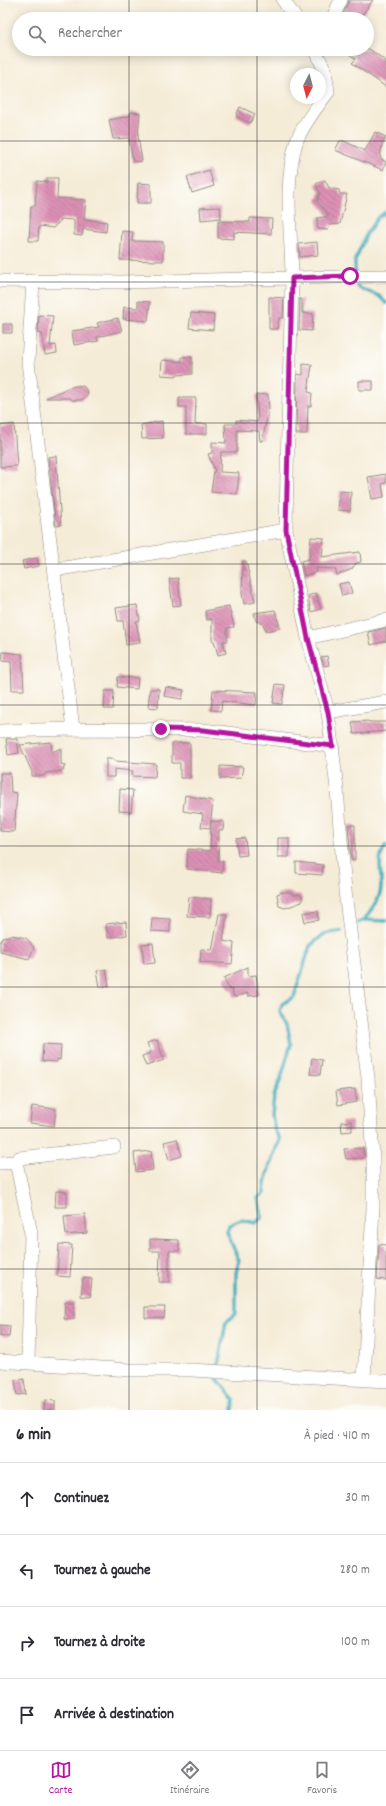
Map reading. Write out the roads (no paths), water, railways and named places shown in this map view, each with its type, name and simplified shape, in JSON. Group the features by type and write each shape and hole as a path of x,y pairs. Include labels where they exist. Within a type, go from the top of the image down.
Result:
{"street":[{"path":"283,0 291,12"},
{"path":"335,12 341,0"},
{"path":"319,56 325,70 328,92 313,111 296,142 289,184 292,278 286,530 308,638 328,712 333,746 345,891 368,1078 373,1160 373,1208 364,1379"},
{"path":"0,281 121,282 386,276"},
{"path":"33,281 28,362 73,728"},
{"path":"54,570 286,530"},
{"path":"308,638 386,620"},
{"path":"328,712 386,702"},
{"path":"0,731 73,728 203,730 333,746"},
{"path":"0,1163 16,1162 19,1158 114,1147"},
{"path":"16,1162 31,1233 28,1363"},
{"path":"0,1361 130,1370 191,1370 386,1381"}],"waterway":[{"path":"386,212 378,217 367,233 355,260 355,283 359,288 379,296 386,303"},
{"path":"364,920 370,913 381,891 380,860 386,846"},
{"path":"358,923 364,920 386,921"},
{"path":"233,1410 234,1400 216,1377 226,1322 236,1314 236,1273 239,1261 227,1232 229,1225 241,1220 256,1223 262,1217 258,1198 264,1193 268,1172 280,1139 275,1131 272,1115 274,1096 291,1044 287,1024 280,1011 282,1004 294,997 310,946 324,934 341,931"}]}
